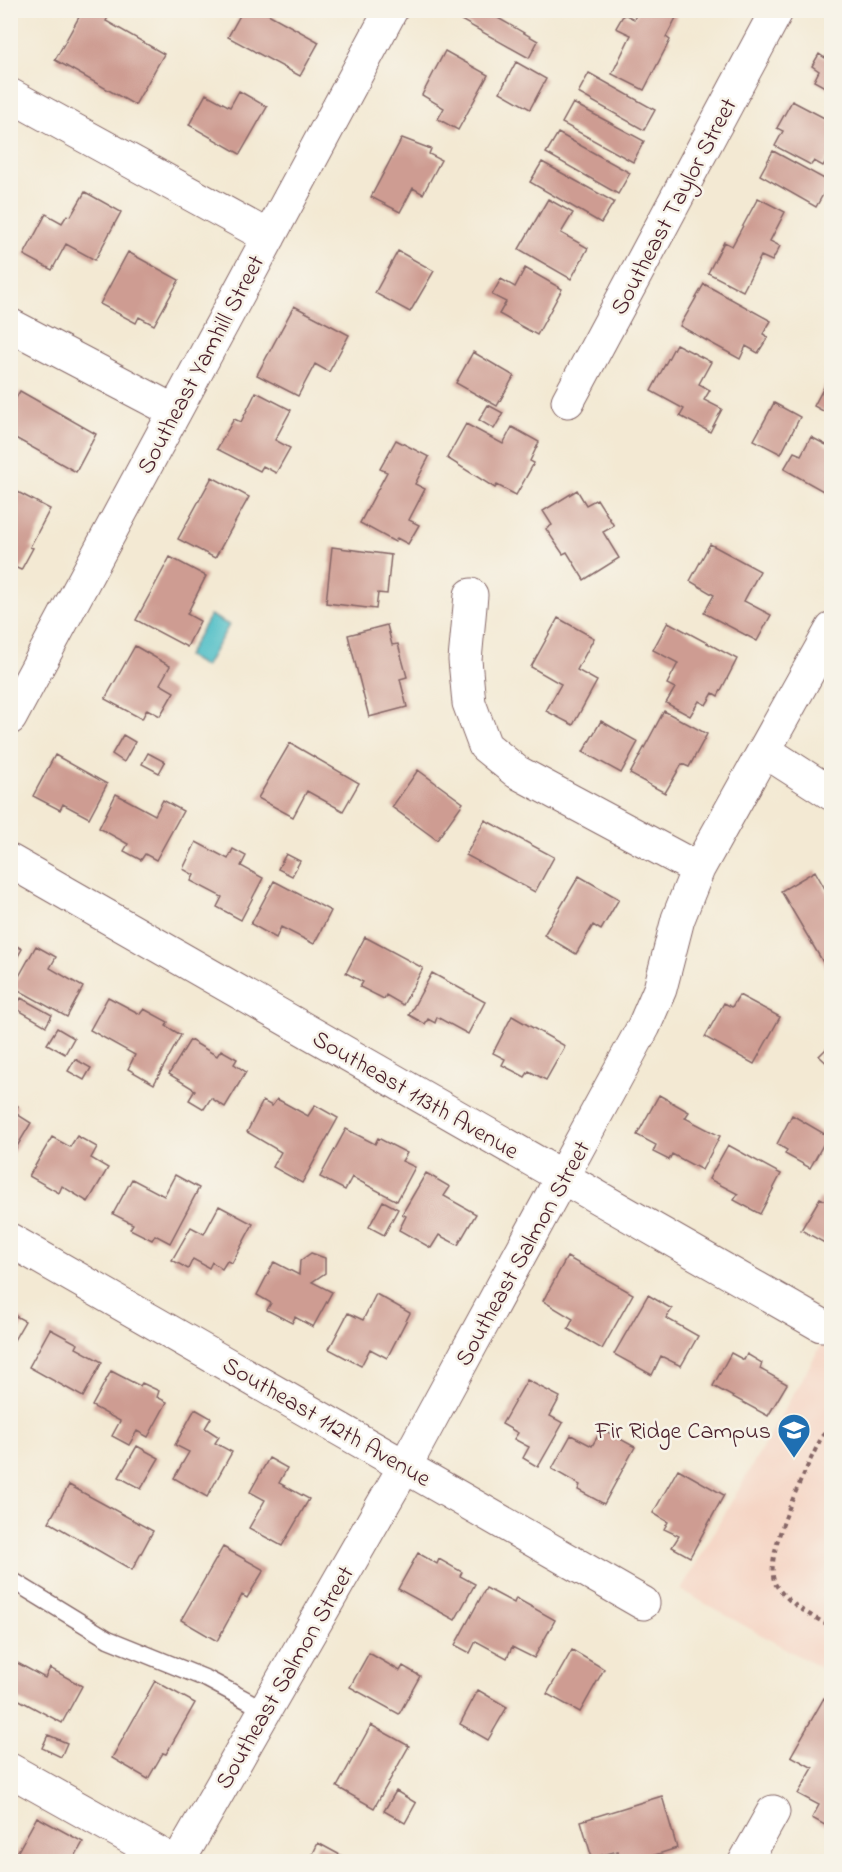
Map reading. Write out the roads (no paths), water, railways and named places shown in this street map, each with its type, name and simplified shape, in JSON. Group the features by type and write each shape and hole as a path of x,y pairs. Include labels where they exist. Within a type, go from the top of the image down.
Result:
{"street":[{"name":"Southeast Yamhill Street","path":"10,718 391,10"},
{"name":"Southeast Taylor Street","path":"568,401 777,10"},
{"path":"10,95 269,237"},
{"path":"10,325 174,411"},
{"path":"471,595 465,660 469,703 484,746 518,772 698,869"},
{"name":"Southeast Salmon Street","path":"176,1862 405,1466 644,1026 660,989 678,918 698,869 831,629"},
{"path":"765,751 831,794"},
{"name":"Southeast 113th Avenue","path":"10,861 821,1325"},
{"name":"Southeast 112th Avenue","path":"10,1240 643,1603"},
{"path":"10,1770 176,1862"},
{"path":"745,1862 772,1812"}],"lane":[{"path":"10,1579 108,1639 207,1679 265,1710"}],"water":[{"path":"210,615 229,625 205,667 187,656"}],"place":[{"name":"Fir Ridge Campus","path":"794,1459"}]}
